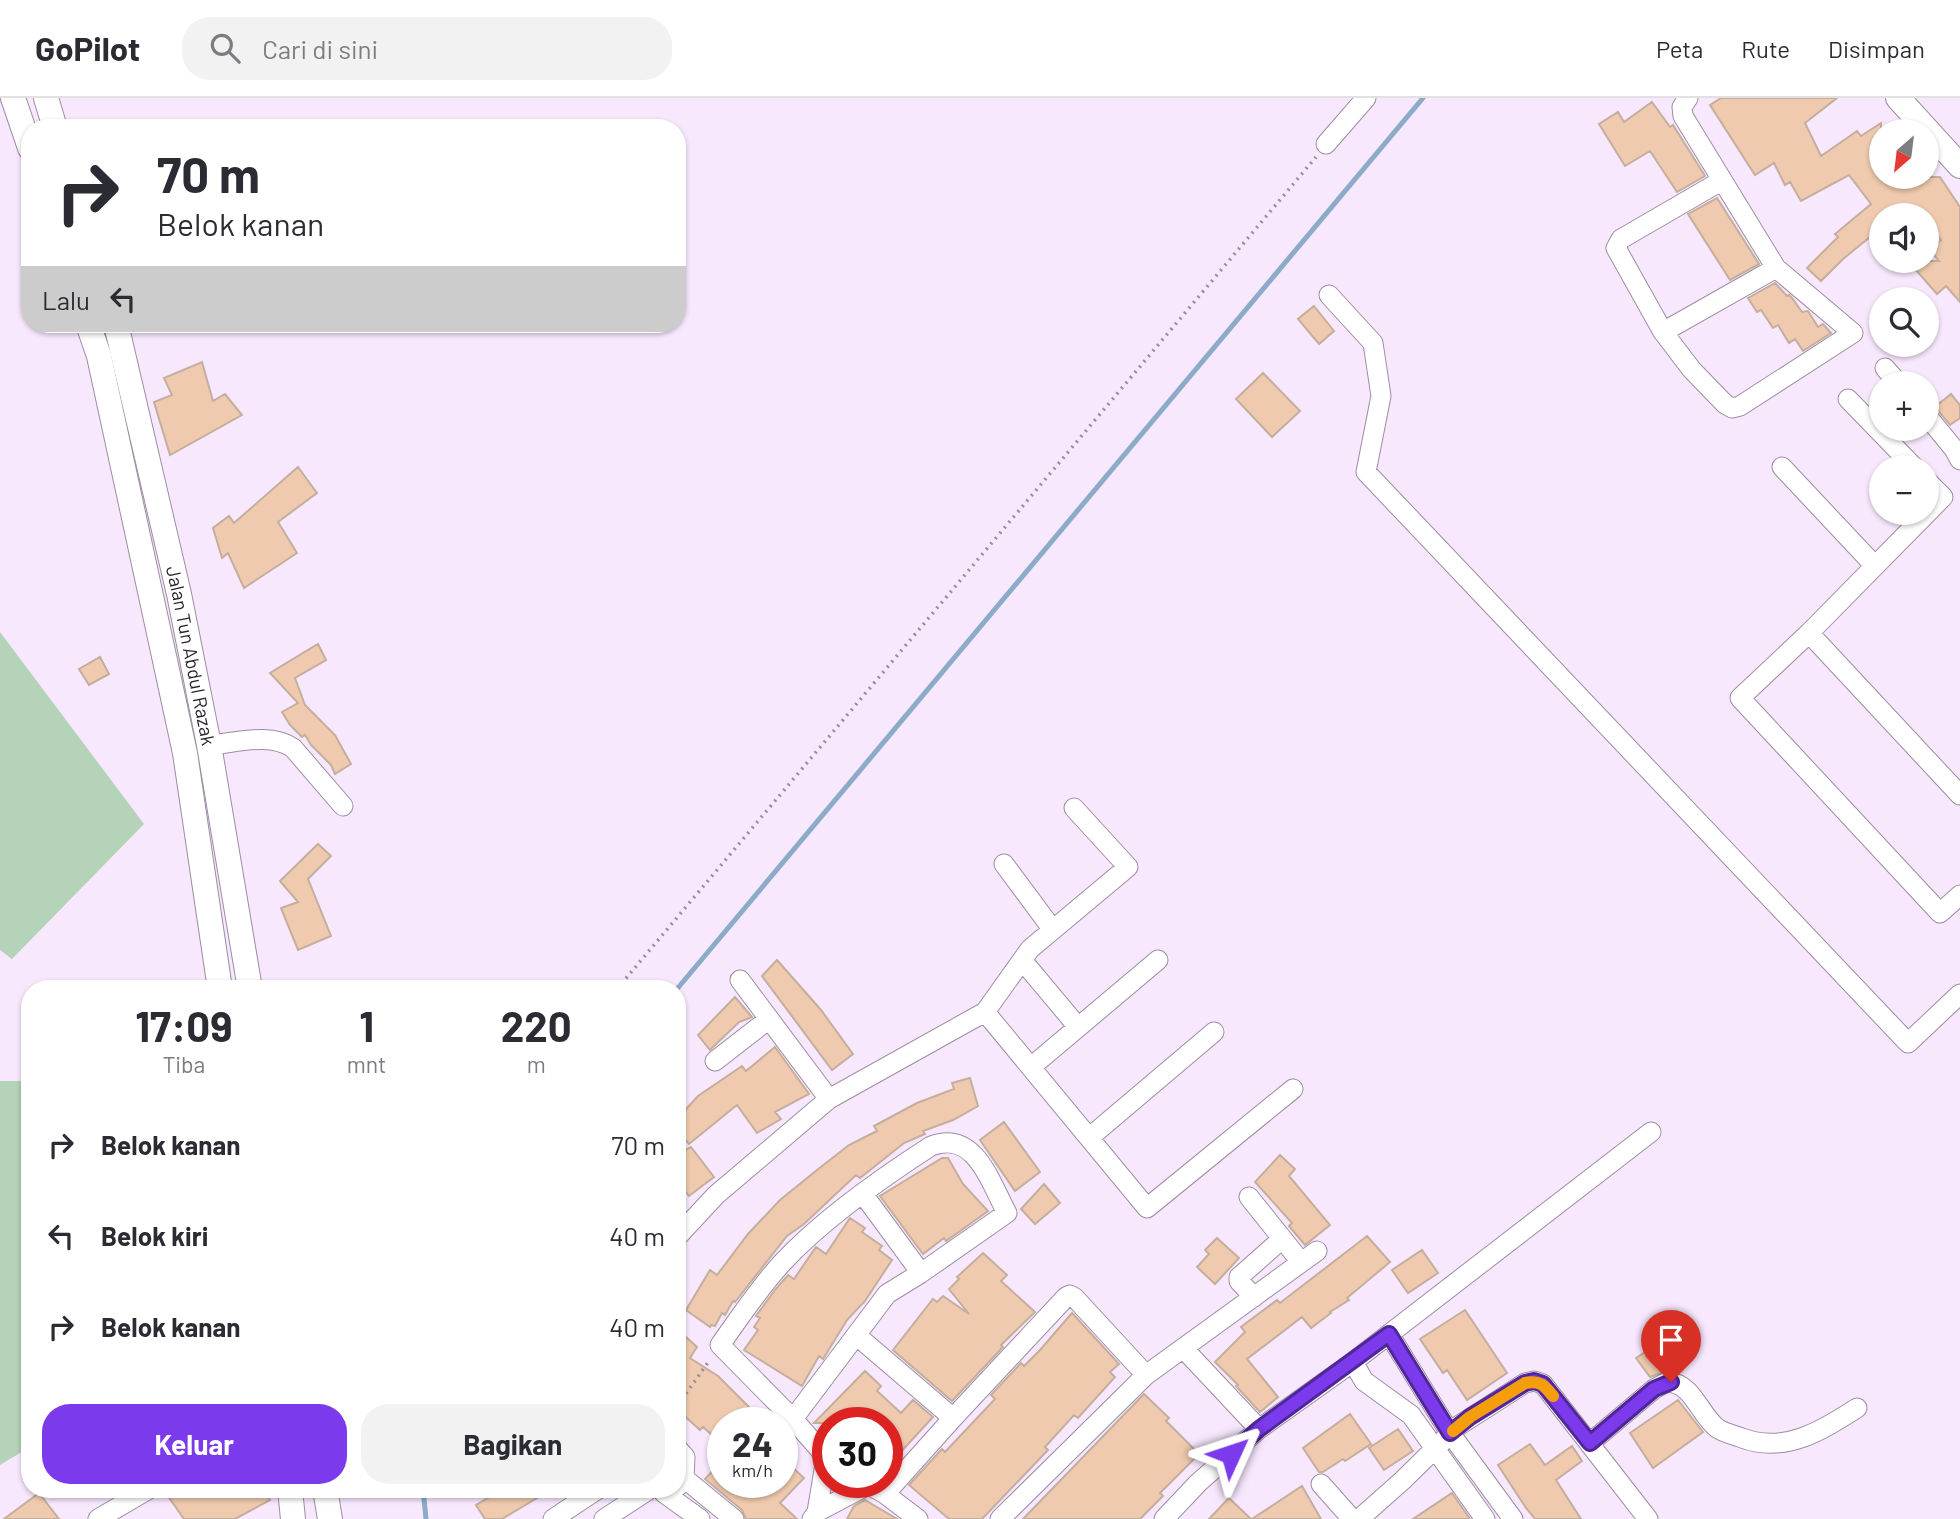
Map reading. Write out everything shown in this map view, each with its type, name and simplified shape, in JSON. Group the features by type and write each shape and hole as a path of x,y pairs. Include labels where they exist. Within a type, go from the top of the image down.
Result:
{"main road":[{"path":"13,98 21,122"},
{"path":"46,98 52,119"},
{"path":"1898,98 1960,166"},
{"name":"Jalan Tun Abdul Razak","path":"91,333 99,356 186,753 219,980"},
{"name":"Jalan Tun Abdul Razak","path":"119,333 179,594 209,745 248,980"},
{"path":"99,356 124,350"},
{"path":"291,1498 293,1519"},
{"path":"326,1498 330,1519"}],"street":[{"path":"1326,144 1367,98"},
{"path":"1688,98 1682,107 1683,116 1776,268 1853,333 1740,406 1732,408 1692,370 1663,332 1617,251 1621,239 1721,181"},
{"path":"1663,332 1776,268"},
{"path":"1329,295 1373,344 1381,396 1366,472 1908,1043 1960,994"},
{"path":"1848,399 1902,455"},
{"path":"1939,430 1960,460"},
{"path":"1782,467 1875,566"},
{"path":"1915,525 1809,633 1740,698 1940,913 1960,895"},
{"path":"1809,633 1960,795"},
{"path":"209,745 273,739 284,742 293,748 343,806"},
{"path":"686,1227 716,1195 829,1099 985,1012 1030,949 1128,867 1074,808"},
{"path":"1004,864 1053,930"},
{"path":"1021,960 1079,1027"},
{"path":"1031,1066 1158,960"},
{"path":"740,980 829,1099"},
{"path":"985,1012 1147,1208 1293,1089"},
{"path":"715,1061 769,1019"},
{"path":"1090,1137 1214,1032"},
{"path":"1164,1519 1198,1483 1259,1429 1353,1362 1651,1132"},
{"path":"781,1407 720,1345 765,1282 784,1261 863,1194 920,1153 939,1143 950,1141 962,1144 975,1155 1007,1213 887,1294 798,1412"},
{"path":"863,1194 921,1273"},
{"path":"1000,1519 1146,1375 1308,1256 1282,1239 1249,1196"},
{"path":"1254,1297 1239,1281 1239,1277 1282,1239"},
{"path":"903,1461 953,1418 1070,1295 1146,1375"},
{"path":"1389,1334 1450,1433 1513,1519"},
{"path":"856,1335 953,1418"},
{"path":"1183,1348 1259,1429"},
{"path":"1353,1362 1364,1381 1411,1415 1485,1519"},
{"path":"1359,1519 1470,1417 1525,1383 1534,1381 1543,1384 1648,1519"},
{"path":"1590,1443 1654,1389 1667,1382 1685,1387 1717,1427 1754,1442 1771,1445 1811,1436 1857,1408"},
{"path":"798,1425 812,1441"},
{"path":"1321,1484 1352,1519"},
{"path":"686,1497 734,1519"},
{"path":"98,1519 134,1498"},
{"path":"557,1518 586,1498"},
{"path":"594,1498 602,1519 645,1498"},
{"path":"676,1498 700,1519"},
{"path":"815,1515 850,1498"},
{"path":"888,1498 918,1519"}],"path":[{"path":"625,980 1326,144"},
{"path":"686,1394 720,1345"}],"green space":[{"path":"0,632 144,824 12,959 0,950"},
{"path":"0,1081 21,1081 21,1452 0,1465"}],"building":[{"path":"1721,98 1837,98 1805,123 1821,156 1857,131 1861,136 1869,131 1869,189 1939,189 1940,177 1960,207 1960,302 1946,286 1939,292 1939,287 1931,287 1919,273 1939,273 1939,203 1870,203 1849,175 1801,201 1790,182 1785,185 1774,163 1755,175 1710,105"},
{"path":"1652,102 1670,127 1673,125 1705,176 1677,192 1650,151 1625,166 1599,124 1618,112 1624,122"},
{"path":"1717,198 1759,264 1730,280 1688,214"},
{"path":"1869,206 1869,238 1821,281 1807,268 1838,237 1835,234"},
{"path":"1775,283 1792,298 1802,312 1808,311 1818,327 1823,324 1831,333 1803,351 1795,339 1789,343 1778,325 1773,328 1761,310 1757,312 1748,298"},
{"path":"1314,306 1334,331 1319,344 1298,319"},
{"path":"202,362 213,401 225,394 242,415 170,455 154,402 172,395 164,378"},
{"path":"1263,373 1300,411 1272,437 1236,399"},
{"path":"1951,394 1960,405 1960,418 1950,425 1939,412 1939,404"},
{"path":"298,467 317,493 278,522 297,553 244,588 228,553 222,558 213,528 229,516 234,523"},
{"path":"318,644 326,660 295,678 305,705 335,735 351,764 335,774 331,765 305,735 302,737 290,725 282,712 298,703 270,673"},
{"path":"100,657 109,674 89,685 79,669"},
{"path":"318,844 331,856 308,879 331,936 298,950 281,908 298,902 280,881"},
{"path":"777,960 821,1010 853,1054 832,1070 762,976"},
{"path":"735,997 752,1017 739,1022 710,1050 698,1035"},
{"path":"775,1047 809,1094 775,1112 781,1119 757,1133 737,1105 689,1144 686,1141 686,1109 698,1096 742,1066 746,1071"},
{"path":"970,1078 978,1106 953,1120 923,1131 925,1134 904,1143 860,1178 856,1175 804,1224 787,1236 735,1302 733,1301 725,1315 722,1313 715,1326 710,1327 686,1310 710,1270 717,1275 748,1234 780,1200 849,1145 877,1131 874,1126 917,1103 954,1089 952,1083"},
{"path":"1004,1122 1040,1172 1015,1191 980,1140"},
{"path":"691,1147 714,1177 689,1196 686,1192 686,1150"},
{"path":"1280,1155 1295,1169 1289,1176 1330,1225 1305,1245 1289,1226 1292,1223 1255,1182"},
{"path":"942,1158 948,1158 963,1184 988,1211 923,1254 880,1196"},
{"path":"1044,1184 1060,1203 1035,1224 1021,1209"},
{"path":"850,1218 865,1228 862,1232 882,1246 879,1250 892,1260 865,1301 847,1320 823,1359 819,1356 802,1386 744,1350 758,1330 754,1327 760,1318 756,1316 775,1290 788,1275 794,1279 816,1247 826,1254"},
{"path":"1367,1236 1390,1262 1347,1298 1349,1300 1311,1328 1302,1317 1247,1359 1278,1397 1260,1412 1215,1362 1245,1332 1241,1327 1277,1300 1280,1303"},
{"path":"1217,1238 1239,1258 1215,1284 1197,1267 1209,1254 1205,1250"},
{"path":"1422,1250 1438,1273 1408,1293 1392,1270"},
{"path":"983,1253 1007,1275 1001,1281 1035,1312 1001,1345 1003,1347 952,1401 893,1350 933,1299 937,1302 943,1296 969,1314 949,1289 959,1279 957,1277"},
{"path":"1465,1310 1507,1373 1467,1400 1447,1370 1443,1373 1420,1339"},
{"path":"1072,1313 1119,1364 1110,1372 1115,1377 1078,1418 1074,1415 1045,1447 1048,1450 982,1519 949,1519 909,1485 942,1449 945,1452 995,1399 991,1395 1021,1363 1024,1366 1040,1350"},
{"path":"686,1337 697,1347 690,1358 718,1376 749,1407 707,1407 707,1431 703,1427 700,1430 686,1417"},
{"path":"1665,1339 1681,1362 1650,1377 1636,1358"},
{"path":"865,1371 881,1386 877,1391 894,1407 830,1407"},
{"path":"1144,1394 1169,1418 1166,1421 1199,1454 1160,1493 1163,1496 1140,1519 1023,1519"},
{"path":"913,1400 933,1417 903,1450 903,1411"},
{"path":"1678,1400 1703,1432 1653,1468 1630,1433"},
{"path":"1350,1414 1371,1444 1345,1461 1343,1459 1319,1472 1303,1448"},
{"path":"1398,1429 1413,1451 1384,1470 1369,1448"},
{"path":"1530,1444 1545,1465 1572,1446 1582,1461 1556,1480 1581,1519 1535,1519 1526,1508 1498,1465"},
{"path":"798,1473 804,1478 798,1484"},
{"path":"1302,1486 1321,1519 1252,1519"},
{"path":"1452,1493 1470,1519 1413,1519"},
{"path":"32,1498 43,1498 59,1519 4,1519"},
{"path":"169,1498 270,1500 235,1519 184,1519"},
{"path":"488,1498 537,1498 502,1519 485,1519 476,1505"},
{"path":"728,1498 785,1498 780,1503 797,1519 746,1519 742,1510"},
{"path":"1229,1498 1251,1519 1209,1519"},
{"path":"865,1500 897,1519 847,1519 854,1506"}],"waterway":[{"path":"685,980 1423,98"},
{"path":"424,1498 426,1519"}],"slow traffic":[{"path":"1453,1431 1470,1417 1525,1383 1534,1381 1543,1384 1553,1396"}],"route":[{"path":"1231,1454 1259,1429 1389,1334 1450,1433 1470,1417 1525,1383 1534,1381 1543,1384 1590,1443 1654,1389 1671,1382"}]}
